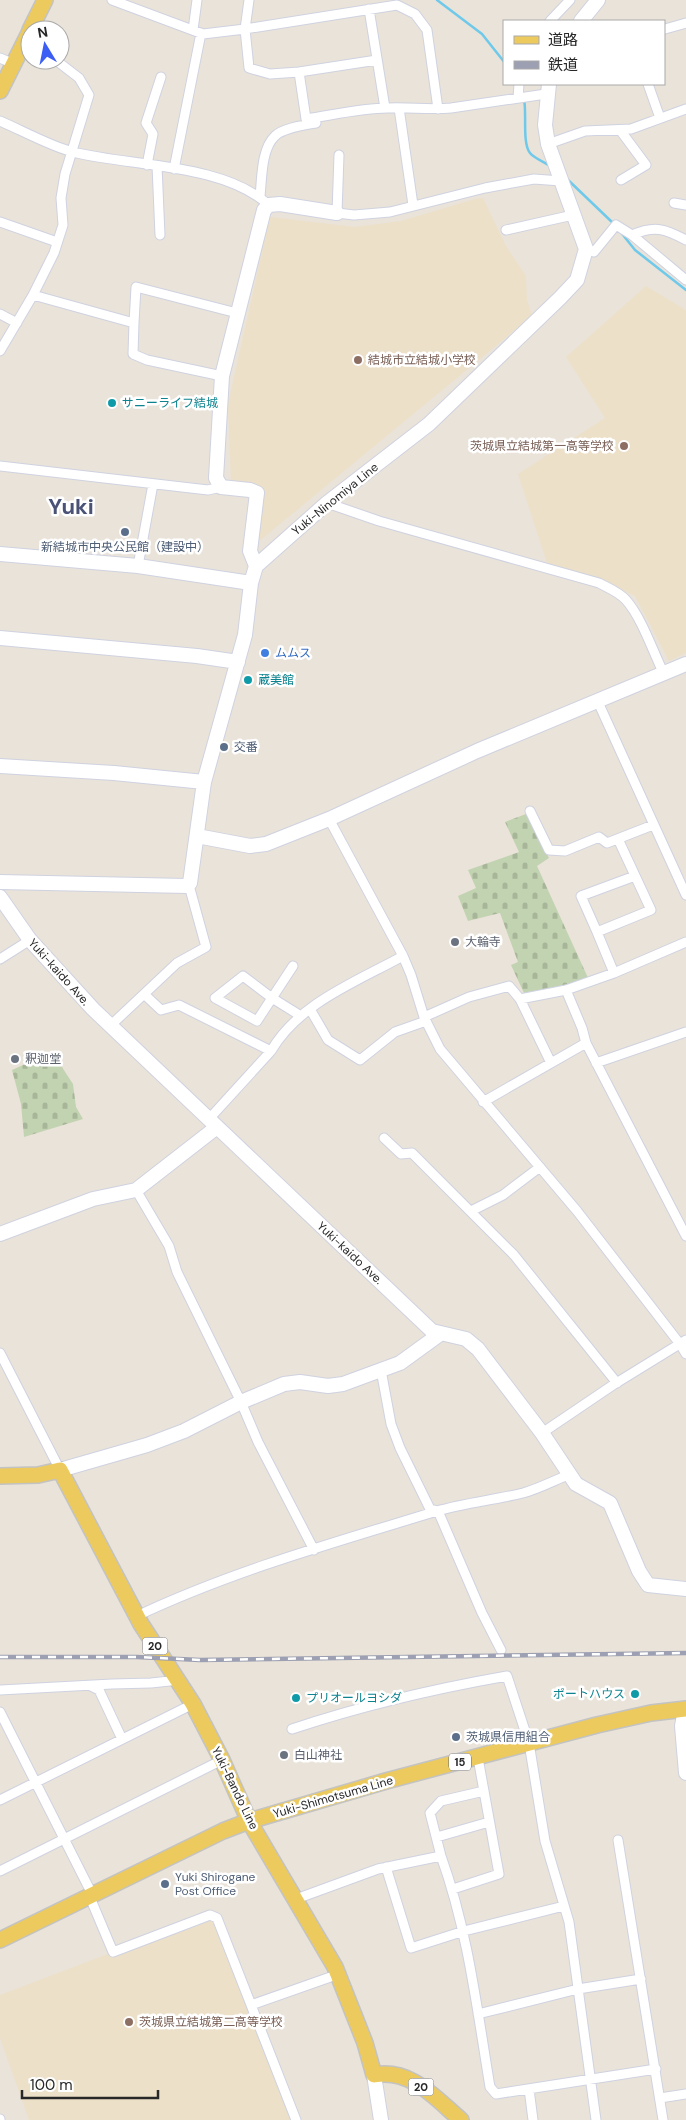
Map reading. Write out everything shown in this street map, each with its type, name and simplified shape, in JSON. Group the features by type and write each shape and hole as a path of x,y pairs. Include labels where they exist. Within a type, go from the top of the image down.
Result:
{"main road":[{"path":"35,20 45,0"},
{"path":"0,91 7,61 20,43"},
{"path":"0,1476 38,1475 60,1470"},
{"name":"Yuki-Bando Line","path":"60,1470 137,1616 193,1704 222,1760 249,1821 339,1974 365,2043 374,2075"},
{"name":"Yuki-Shimotsuma Line","path":"0,1940 90,1894 223,1831 249,1821 386,1781 616,1720 686,1708"},
{"name":"20","path":"374,2075 390,2073 407,2077 461,2120"}],"street":[{"path":"112,0 197,32 245,29 398,5 415,14"},
{"path":"174,169 197,32 197,0"},
{"path":"249,0 245,29 249,68 270,74 299,72 377,60"},
{"path":"399,0 415,14 427,30 438,109"},
{"path":"551,20 570,0"},
{"path":"582,20 598,0"},
{"path":"369,9 385,108"},
{"path":"666,29 686,23"},
{"path":"0,351 33,295 54,253 62,225 61,198 65,174 89,95 79,78 69,70"},
{"path":"299,72 306,119 385,108 438,109 518,98 547,89 545,125 548,144 586,249 594,252 616,225 632,235 686,280"},
{"path":"160,235 152,166 153,134 146,123 161,77"},
{"path":"518,98 519,85"},
{"path":"648,85 660,118"},
{"path":"399,108 413,205"},
{"path":"548,144 585,131 631,130 686,109"},
{"path":"220,487 216,478 215,468 222,376 262,214 266,149 275,135 295,127 318,123 321,117"},
{"path":"0,121 72,152 222,178 264,200 337,213 390,212 461,192 534,179 561,181"},
{"path":"620,130 646,165 621,180"},
{"path":"337,213 338,155"},
{"path":"674,203 686,205"},
{"path":"506,230 573,216"},
{"path":"0,222 57,242"},
{"path":"632,235 647,229 666,230 686,240"},
{"name":"Yuki-Ninomiya Line","path":"256,566 327,503 429,424 577,280 586,249"},
{"path":"222,376 147,360 133,354 136,288 237,313"},
{"path":"33,295 134,323"},
{"path":"0,314 17,323"},
{"path":"0,466 208,490 220,487 250,490 257,494 250,551 256,566 251,583 245,635 204,782 190,883 206,947 177,963 110,1026"},
{"path":"138,566 153,484"},
{"path":"327,503 379,521 599,583 617,592 626,600 636,615 664,674"},
{"path":"0,554 138,566 251,583"},
{"path":"0,638 197,656 238,662"},
{"path":"197,836 258,846 329,819 477,751 686,664"},
{"path":"598,702 686,895"},
{"path":"0,766 114,773 204,782"},
{"path":"530,811 550,850 565,851 599,837 607,843 653,825"},
{"path":"329,819 403,956 412,975 425,1019 440,1049 578,1211 683,1342 686,1354"},
{"path":"597,932 651,910 618,839"},
{"path":"614,973 581,896 636,876"},
{"path":"0,882 187,886 190,883"},
{"name":"Yuki-kaido Ave.","path":"0,897 30,940 110,1026 432,1331 466,1339 474,1345 542,1433 568,1475 583,1490 610,1503 639,1572 648,1585 686,1589"},
{"path":"0,959 30,940"},
{"path":"520,999 566,990 614,973 686,942"},
{"path":"0,1234 93,1199 136,1190 213,1123 272,1051 279,1038 310,1008 403,956"},
{"path":"293,966 272,998 257,1021 215,998 243,976 272,998 301,1016"},
{"path":"310,1008 328,1040 360,1060 395,1032 469,998 509,986 520,999 551,1063"},
{"path":"566,990 582,1028 586,1044 686,1236"},
{"path":"144,994 161,1010 179,1005 272,1051"},
{"path":"596,1063 686,1032"},
{"path":"484,1102 586,1044"},
{"path":"384,1138 401,1154 412,1153 514,1255 617,1383"},
{"path":"471,1211 503,1195 540,1167"},
{"path":"136,1190 169,1246 177,1272 266,1457 314,1550"},
{"path":"0,1353 60,1470 147,1445 184,1431 241,1402 284,1384 300,1382 328,1386 343,1384 400,1363 440,1334"},
{"path":"542,1433 683,1342"},
{"path":"382,1370 391,1424 400,1448 430,1509 438,1511"},
{"path":"137,1616 206,1587 314,1550 438,1511 523,1493 568,1475"},
{"path":"438,1511 500,1650"},
{"path":"292,1729 339,1713 432,1689 507,1676 529,1743 545,1841 569,1922 596,2120"},
{"path":"0,1690 179,1680"},
{"path":"91,1686 99,1690 122,1739"},
{"path":"0,1800 193,1704"},
{"path":"686,1708 682,1726 686,1773"},
{"path":"0,1712 4,1728 36,1782 64,1838 90,1894 113,1952 210,1915 217,1918 296,2120"},
{"path":"453,1889 499,1874 478,1758"},
{"path":"0,1871 222,1760"},
{"path":"484,1791 442,1801 430,1813 464,1930 490,2087 496,2094 656,2069"},
{"path":"437,1837 489,1822"},
{"path":"618,1840 663,2120"},
{"path":"296,1899 386,1867 441,1856"},
{"path":"386,1867 411,1948 464,1930 564,1906"},
{"path":"251,2006 339,1974"},
{"path":"478,2014 578,1988 641,1980"},
{"path":"374,2075 381,2120"},
{"path":"529,2089 534,2120"},
{"path":"660,2098 686,2094"}],"shaded area":[{"name":"結城市立結城小学校","path":"483,198 506,246 526,276 527,300 532,316 246,552 252,497 231,482 228,404 270,217 355,227 401,221"},
{"name":"茨城県立結城第一高等学校","path":"646,286 686,310 686,653 669,661 635,596 588,575 547,563 518,474 605,418 566,357"},
{"name":"茨城県立結城第二高等学校","path":"210,1915 251,2005 296,2120 29,2120 0,2038 0,1995"}],"green space":[{"path":"526,814 549,858 537,866 589,980 524,993 511,965 518,962 500,913 468,921 458,896 476,888 468,870 519,852 505,822"},
{"path":"52,1052 73,1084 76,1107 83,1119 24,1137 21,1104 12,1070"}],"waterway":[{"path":"437,0 482,34 503,60"},
{"path":"524,99 525,135 528,148 534,157 550,166"},
{"path":"566,178 614,224"},
{"path":"619,230 635,250 686,290"}],"railway":[{"path":"0,1657 137,1657 200,1660 686,1653"}],"place":[{"name":"結城市立結城小学校","path":"358,360"},
{"name":"サニーライフ結城","path":"112,403"},
{"name":"茨城県立結城第一高等学校","path":"624,446"},
{"name":"新結城市中央公民館（建設中）","path":"125,532"},
{"name":"ムムス","path":"265,653"},
{"name":"蔵美館","path":"248,680"},
{"name":"交番","path":"224,747"},
{"name":"大輪寺","path":"455,942"},
{"name":"釈迦堂","path":"15,1059"},
{"name":"ポートハウス","path":"635,1694"},
{"name":"プリオールヨシダ","path":"296,1698"},
{"name":"茨城県信用組合","path":"456,1737"},
{"name":"白山神社","path":"284,1755"},
{"name":"Yuki Shirogane Post Office","path":"165,1884"},
{"name":"茨城県立結城第二高等学校","path":"129,2022"}],"district":[{"name":"Yuki","path":"71,506"}]}
